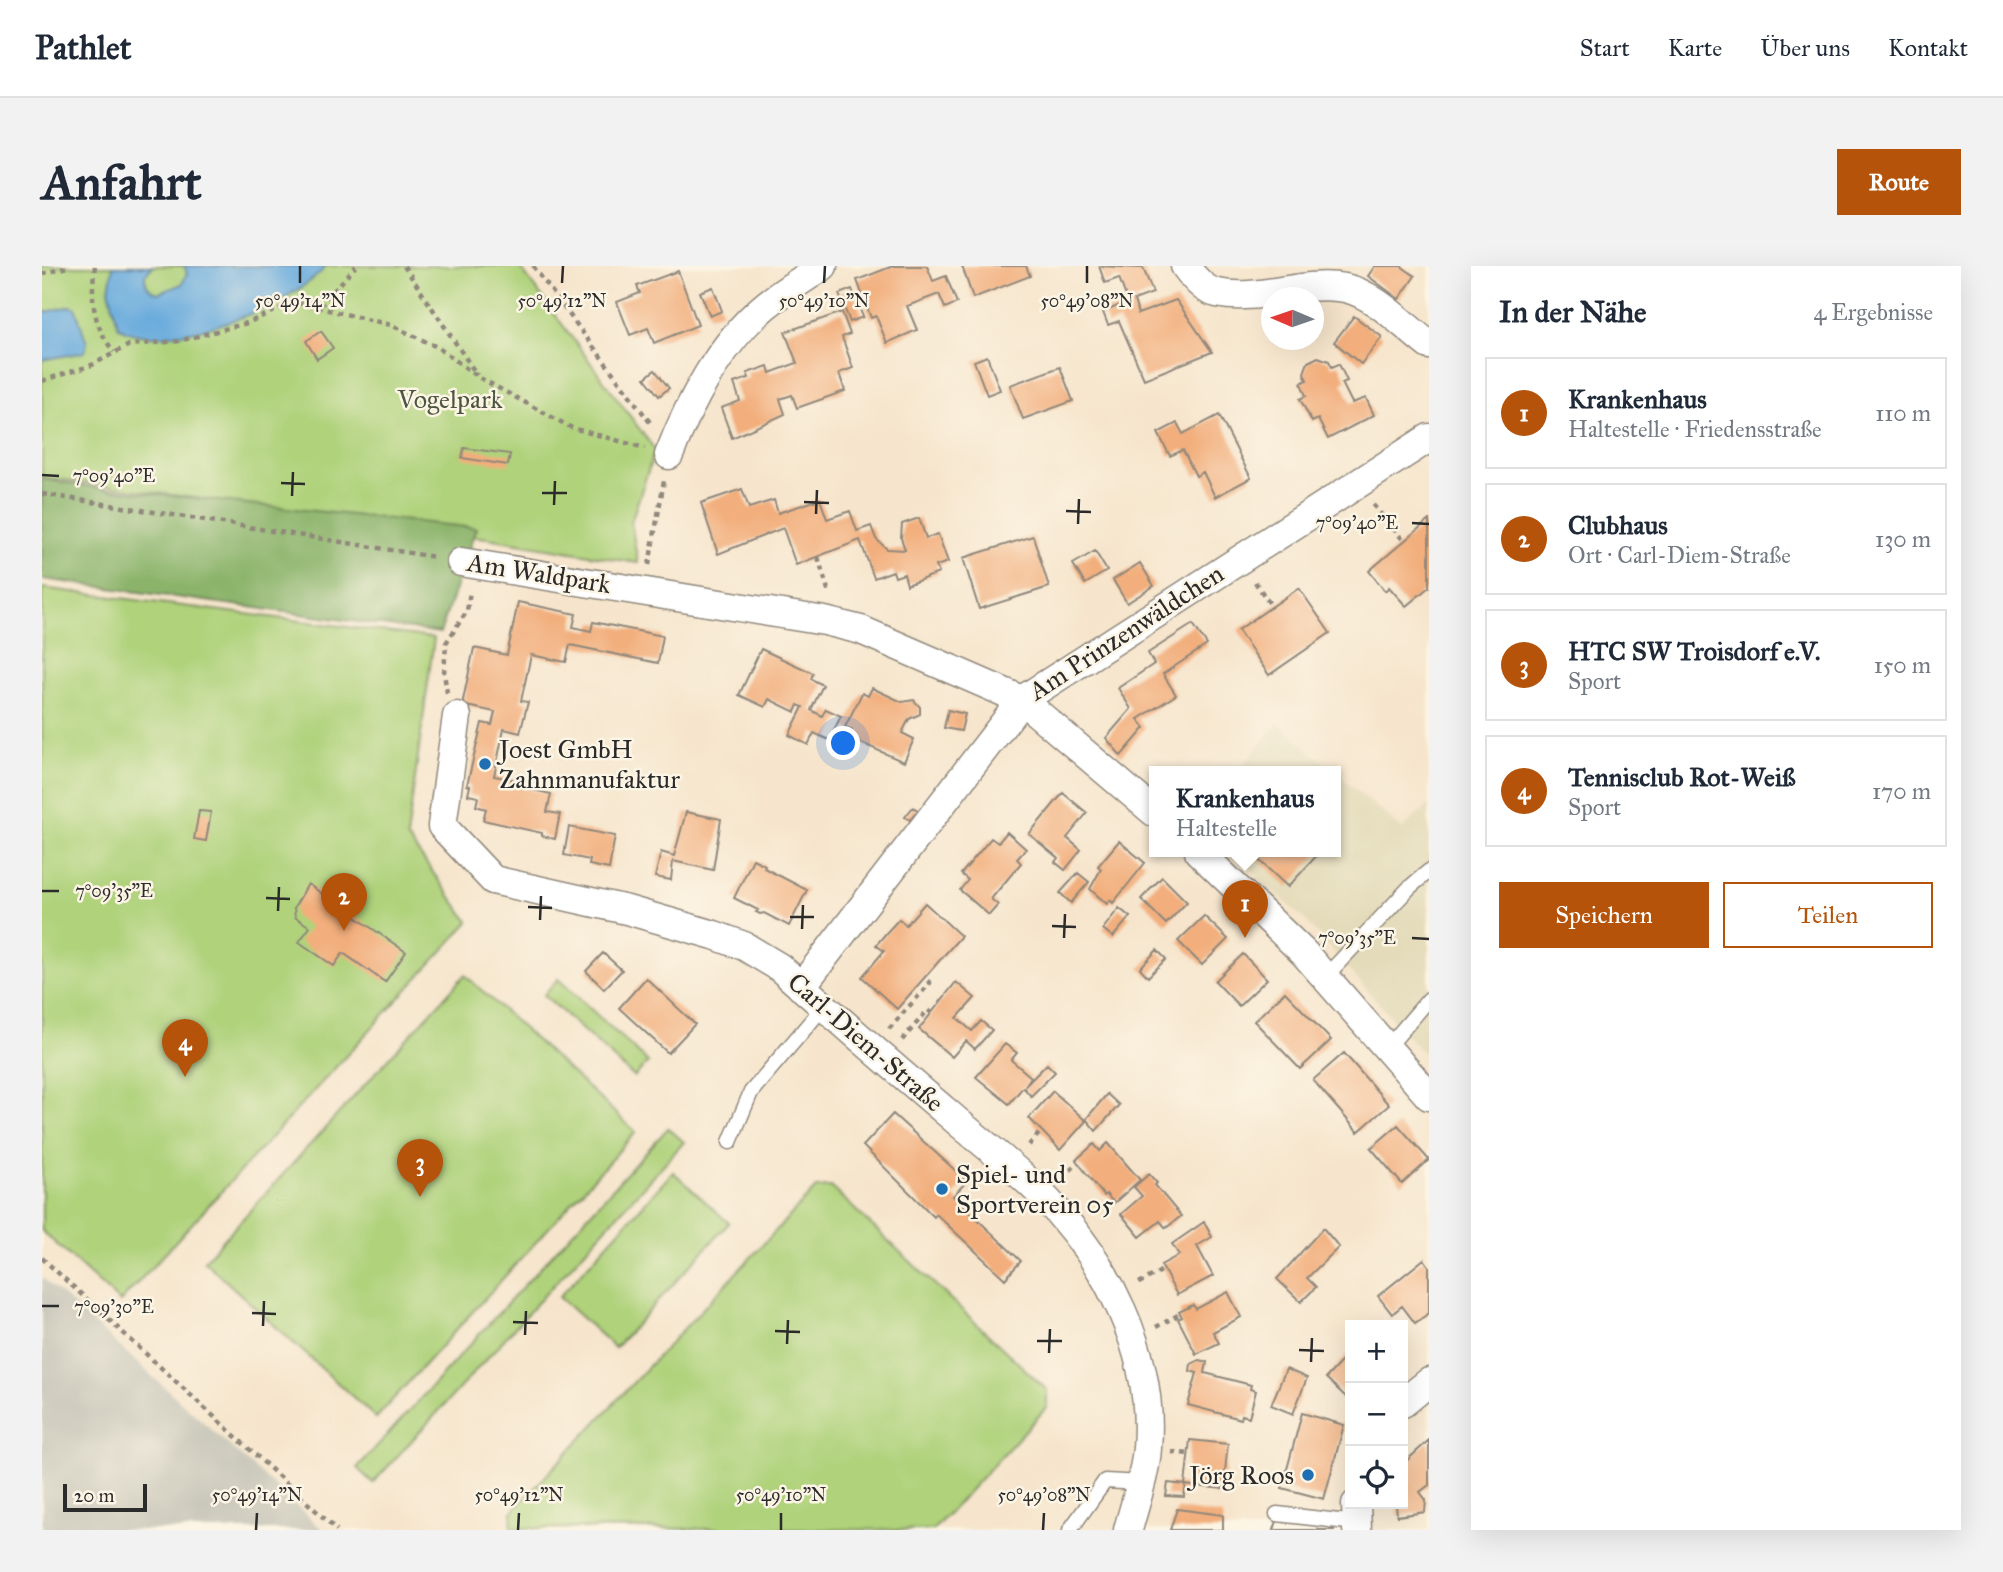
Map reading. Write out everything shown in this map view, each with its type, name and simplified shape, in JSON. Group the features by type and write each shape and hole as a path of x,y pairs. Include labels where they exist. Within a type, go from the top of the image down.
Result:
{"street":[{"path":"669,455 681,425 726,349 764,307 823,266"},
{"path":"1185,266 1196,281 1216,293 1324,286 1348,289 1372,302 1429,345"},
{"name":"Am Prinzenwäldchen","path":"801,987 1022,700 1429,438"},
{"name":"Am Waldpark","path":"468,563 825,621 861,630 1022,700 1149,808"},
{"name":"Carl-Diem-Straße","path":"457,716 442,826 493,880 626,910 744,946 779,967 1042,1195 1071,1225 1097,1262 1125,1316 1143,1382 1149,1430 1141,1483 1128,1530"},
{"path":"1204,857 1326,976 1429,1096"},
{"path":"1408,1399 1429,1382"}],"lane":[{"path":"1326,976 1410,887 1429,871"},
{"path":"1387,1048 1429,999"},
{"path":"730,1142 751,1092 824,1006"},
{"path":"1070,1530 1105,1481 1141,1483"},
{"path":"1277,1514 1357,1519"}],"path":[{"path":"42,274 71,266"},
{"path":"95,266 93,310 99,328 114,352"},
{"path":"320,306 356,266"},
{"path":"404,266 480,378"},
{"path":"533,266 643,410 669,455 642,590"},
{"path":"42,381 92,365 129,345 179,341 236,326 295,303 320,306 391,325 437,347 480,378 572,428 669,455"},
{"path":"1357,485 1404,541"},
{"name":"Am Waldpark","path":"42,494 468,563"},
{"path":"818,557 831,599 825,621"},
{"path":"457,716 444,689 446,643 467,611 468,563"},
{"path":"884,1035 930,983 924,978"},
{"path":"897,1046 928,1010 932,1013"},
{"path":"1035,1139 1042,1130"},
{"path":"1059,1181 1078,1163"},
{"path":"42,1258 337,1530"},
{"path":"1132,1286 1163,1270"},
{"path":"1150,1330 1180,1314"},
{"path":"1178,1453 1189,1454"}],"shaded area":[{"path":"1278,723 1328,766 1243,766"},
{"path":"1341,777 1402,829 1429,804 1429,1060 1305,920 1237,857 1341,857"},
{"path":"42,1277 323,1530 42,1530"}],"green space":[{"name":"Vogelpark","path":"42,266 519,266 655,450 631,522 638,563 487,538 42,477"},
{"path":"42,479 106,489 476,528 440,633 42,579"},
{"path":"42,588 434,638 407,837 469,922 120,1302 42,1231"},
{"path":"465,975 636,1132 376,1418 204,1261"},
{"path":"558,979 648,1062 634,1077 544,995"},
{"path":"668,1128 684,1142 373,1483 357,1468"},
{"path":"673,1172 729,1223 615,1348 559,1297"},
{"path":"831,1187 1047,1390 1047,1407 933,1530 511,1528 512,1512 816,1188"}],"water":[{"path":"113,266 153,266 145,275 146,281 150,289 159,293 182,284 187,273 184,266 326,266 311,281 258,310 194,332 163,336 137,334 118,326 109,290"},
{"path":"75,307 87,343 85,352 42,360 42,313"}],"building":[{"path":"893,266 927,266 933,281 946,276 957,303 945,308 939,294 907,306 917,330 887,343 876,316 871,318 857,280"},
{"path":"962,266 1026,266 1030,276 973,298"},
{"path":"1099,266 1143,268 1153,293 1134,300 1138,314 1176,300 1212,352 1144,379 1119,321 1108,325 1103,312 1128,302 1119,278 1105,283"},
{"path":"1375,266 1401,266 1415,276 1399,299 1368,276"},
{"path":"678,271 698,325 654,343 648,328 630,335 617,302 640,293 637,286"},
{"path":"713,287 722,311 710,316 700,292"},
{"path":"852,289 863,317 850,322 839,294"},
{"path":"842,312 850,334 842,337 853,368 839,373 845,391 797,408 792,395 780,399 785,414 732,438 721,408 740,401 734,383 749,378 747,373 768,366 770,373 797,363 785,332"},
{"path":"1354,316 1382,337 1361,364 1334,342"},
{"path":"321,331 333,348 317,359 306,341"},
{"path":"987,356 1000,390 987,395 974,361"},
{"path":"1318,357 1329,361 1332,367 1339,364 1347,381 1342,383 1352,403 1366,398 1374,415 1328,439 1318,419 1312,422 1300,399 1306,396 1301,383 1307,380 1304,373 1308,362"},
{"path":"1060,367 1073,401 1023,419 1010,385"},
{"path":"655,370 669,388 659,396 645,378"},
{"path":"1219,415 1251,478 1215,497 1203,472 1196,476 1183,450 1170,456 1158,433 1177,423 1183,434"},
{"path":"464,448 510,454 508,465 462,458"},
{"path":"742,489 749,508 774,500 778,513 820,499 827,519 850,511 857,531 871,526 876,539 887,549 905,550 901,538 902,524 919,518 926,538 938,534 948,562 936,566 939,573 907,585 904,574 895,577 893,571 874,578 860,540 796,565 783,528 718,554 701,503"},
{"path":"1429,520 1429,587 1406,606 1389,587 1385,591 1369,571"},
{"path":"1033,536 1049,587 979,609 963,558"},
{"path":"1095,551 1107,571 1085,584 1073,564"},
{"path":"1140,563 1154,586 1127,603 1113,580"},
{"path":"1299,588 1330,633 1269,675 1238,630"},
{"path":"518,602 576,614 573,627 591,631 593,622 663,636 658,663 570,645 566,662 531,655 521,701 528,702 520,733 504,729 494,776 516,780 515,786 551,794 547,812 560,814 555,839 542,836 542,833 483,820 486,809 476,806 478,797 468,795 470,786 467,785 482,723 492,725 495,712 462,705 474,648 507,655"},
{"path":"1193,624 1207,645 1163,674 1176,695 1138,719 1145,728 1121,756 1106,738 1131,709 1118,688 1154,664 1148,653"},
{"path":"761,649 813,673 811,679 823,685 811,710 822,716 826,709 841,716 829,740 814,733 808,745 789,735 803,707 798,705 795,712 769,699 765,707 739,695"},
{"path":"872,688 902,702 914,700 920,707 920,714 909,719 902,733 914,739 904,762 848,737 852,730 845,727 862,693 868,696"},
{"path":"948,710 965,714 961,731 944,728"},
{"path":"1063,793 1087,813 1067,838 1081,850 1065,870 1055,862 1058,858 1029,834"},
{"path":"913,807 918,810 910,820 905,817"},
{"path":"199,811 211,812 206,841 194,839"},
{"path":"686,812 721,819 713,870 673,861 671,880 655,877 661,852 674,856"},
{"path":"569,827 615,836 609,869 589,865 590,860 564,855"},
{"path":"1007,832 1026,849 1017,859 1021,863 991,899 998,905 989,915 960,890 968,880 961,874 991,838 998,843"},
{"path":"1119,841 1145,863 1113,903 1110,900 1107,904 1090,889 1101,869 1098,866"},
{"path":"1255,857 1315,857 1288,887"},
{"path":"753,859 765,865 764,868 807,890 789,926 764,913 756,912 758,910 734,898"},
{"path":"1078,873 1089,882 1071,903 1060,893"},
{"path":"1162,877 1187,902 1166,924 1141,899"},
{"path":"308,884 406,952 385,982 343,953 334,966 299,942 310,927 295,917 294,908"},
{"path":"925,903 961,936 897,1009 862,977 884,951 876,945 887,932 899,919 906,925"},
{"path":"1119,908 1130,917 1113,937 1103,929"},
{"path":"1204,916 1228,939 1202,965 1178,941"},
{"path":"1157,950 1166,959 1148,977 1140,968"},
{"path":"603,953 622,970 604,989 586,971"},
{"path":"1243,954 1267,979 1239,1006 1215,981"},
{"path":"646,978 695,1024 668,1053 619,1008"},
{"path":"956,982 975,998 957,1018 972,1031 981,1021 992,1030 975,1049 966,1041 952,1057 919,1029"},
{"path":"1285,992 1331,1040 1300,1069 1254,1021"},
{"path":"1005,1044 1017,1053 1011,1060 1031,1077 1025,1086 1047,1064 1055,1072 1031,1096 1023,1087 1009,1104 976,1077"},
{"path":"1344,1053 1389,1105 1358,1132 1313,1080"},
{"path":"1053,1091 1086,1121 1060,1150 1029,1118"},
{"path":"1107,1094 1119,1105 1096,1131 1086,1119"},
{"path":"893,1114 967,1181 953,1196 1021,1261 1005,1279 936,1214 934,1217 863,1146"},
{"path":"1398,1125 1429,1160 1402,1184 1371,1148"},
{"path":"1108,1143 1140,1180 1114,1203 1106,1194 1104,1196 1076,1160 1094,1144 1100,1151"},
{"path":"1149,1174 1181,1216 1166,1228 1160,1221 1140,1237 1121,1214 1142,1196 1134,1187"},
{"path":"1204,1222 1212,1237 1197,1246 1213,1276 1177,1295 1161,1265 1179,1255 1172,1244"},
{"path":"1323,1228 1339,1247 1307,1278 1316,1287 1301,1302 1277,1279"},
{"path":"1424,1259 1429,1266 1429,1313 1415,1323 1402,1306 1392,1314 1378,1296"},
{"path":"1228,1292 1241,1317 1213,1332 1219,1343 1196,1354 1178,1319 1182,1317 1179,1312 1193,1305 1196,1309"},
{"path":"1345,1357 1345,1396 1326,1378"},
{"path":"1199,1360 1207,1362 1205,1373 1251,1385 1250,1389 1256,1391 1249,1417 1242,1415 1241,1419 1188,1405 1197,1373 1190,1371 1191,1364"},
{"path":"1286,1369 1307,1378 1293,1414 1271,1405"},
{"path":"1302,1413 1344,1425 1324,1499 1282,1488"},
{"path":"1190,1440 1228,1444 1223,1489 1185,1485"},
{"path":"1429,1440 1429,1485 1420,1492 1426,1500 1425,1512 1397,1516 1396,1509 1408,1509 1408,1459"},
{"path":"1168,1483 1186,1485 1184,1497 1166,1496"},
{"path":"1177,1509 1223,1515 1223,1530 1170,1530"},
{"path":"1277,1521 1334,1527 1334,1530 1274,1530"}],"place":[{"name":"Joest GmbH Zahnmanufaktur","path":"485,764"},
{"name":"Clubhaus","path":"344,931"},
{"name":"Krankenhaus","path":"1245,938"},
{"name":"Tennisclub Rot-Weiß","path":"185,1077"},
{"name":"Spiel- und Sportverein 05","path":"942,1189"},
{"name":"HTC SW Troisdorf e.V.","path":"420,1197"},
{"name":"Jörg Roos","path":"1308,1475"}]}
